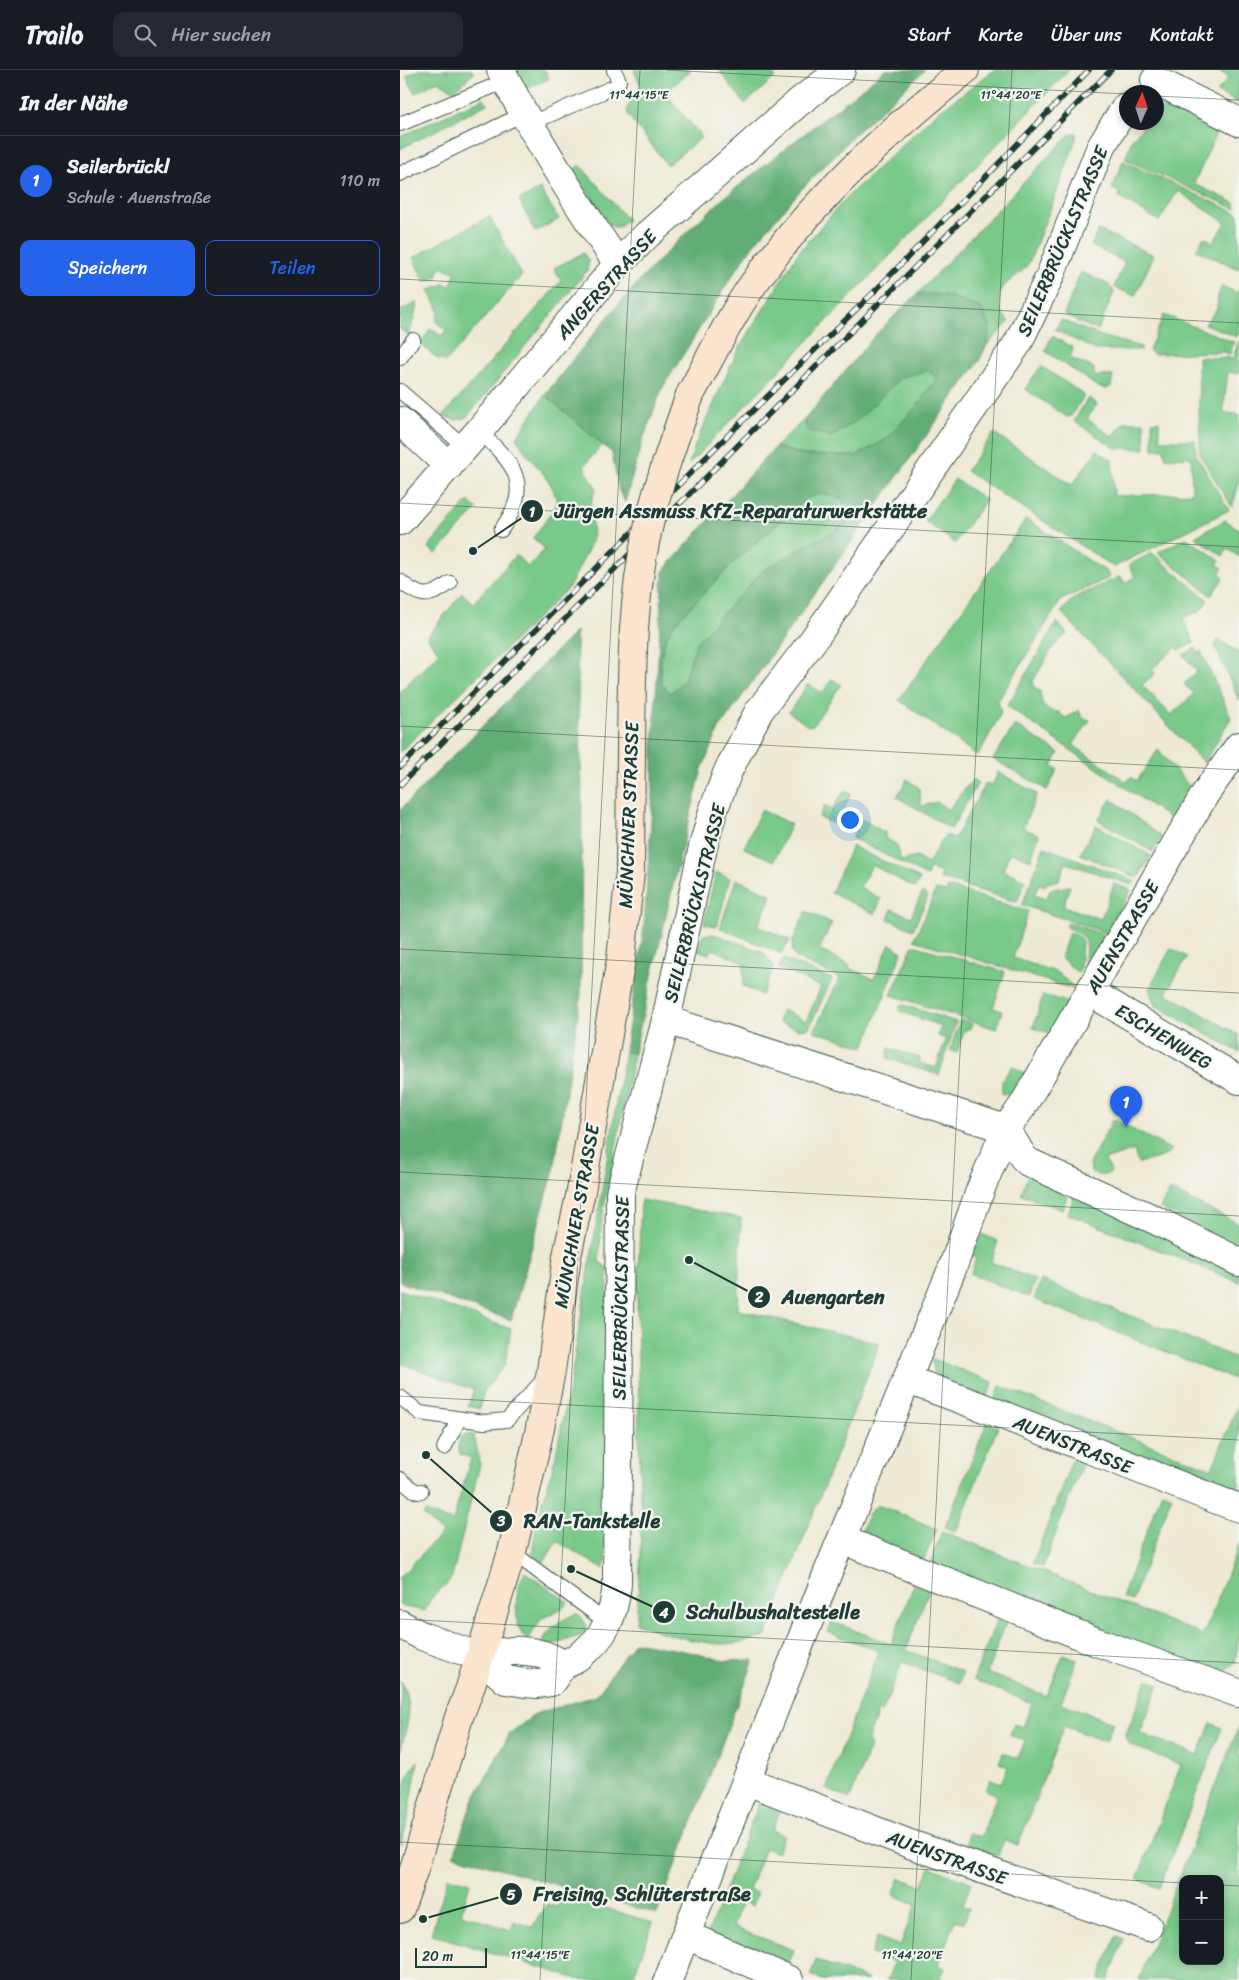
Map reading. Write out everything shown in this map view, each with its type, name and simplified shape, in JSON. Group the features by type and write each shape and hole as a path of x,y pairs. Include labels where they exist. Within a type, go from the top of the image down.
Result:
{"main road":[{"name":"MÜNCHNER STRASSE","path":"400,1909 512,1552 551,1371 567,1256 581,1191 620,959 630,872 632,650 636,601 646,534 658,489 690,395 722,334 754,283 794,232 833,187 917,109 965,70"}],"street":[{"name":"ANGERSTRASSE","path":"400,522 618,264 647,235 799,102 838,71"},
{"path":"504,75 526,119 591,226 618,264"},
{"path":"1154,81 1239,122"},
{"name":"SEILERBRÜCKLSTRASSE","path":"480,1657 513,1649 553,1658 564,1665 580,1656 594,1644 609,1624 615,1604 617,1584 620,1193 666,1020 713,811 728,771 759,712 814,639 1018,343 1050,276 1100,150 1119,118"},
{"path":"400,421 464,448"},
{"name":"AUENSTRASSE","path":"668,1980 1006,1129 1022,1107 1206,791 1239,746"},
{"name":"ESCHENWEG","path":"1090,992 1239,1080"},
{"path":"666,1020 1006,1129 1028,1162 1151,1218 1239,1262"},
{"name":"AUENSTRASSE","path":"907,1380 1239,1508"},
{"path":"843,1540 1096,1642 1238,1693"},
{"path":"400,1624 422,1636 480,1657"},
{"name":"AUENSTRASSE","path":"747,1781 919,1848 1148,1927"},
{"path":"686,1935 789,1980"}],"lane":[{"path":"400,174 526,119 616,86 619,81 614,70"},
{"path":"400,124 504,75"},
{"path":"400,358 413,340"},
{"path":"400,391 464,448 506,458 517,480 517,501 501,530"},
{"path":"400,581 413,592 422,594 440,591 450,583"},
{"path":"400,1397 420,1413 484,1422 507,1420 551,1371"},
{"path":"444,1448 459,1419"},
{"path":"400,1478 412,1489 420,1491"},
{"path":"512,1552 609,1624"}],"green space":[{"path":"419,70 472,70 474,73 454,91 438,81 415,93 406,76"},
{"path":"516,70 545,70 549,79 525,89"},
{"path":"634,70 691,70 665,93 702,137 667,165 628,115 629,104 641,86"},
{"path":"719,70 769,70 775,77 745,104"},
{"path":"885,70 925,70 860,129 799,192 755,243 732,276 662,389 643,439 625,502 619,491 612,453 545,395 630,292 699,221 724,198"},
{"path":"994,70 1069,70 689,464 695,445 737,352 798,253 846,198 934,115"},
{"path":"1218,70 1239,70 1239,103 1217,92 1229,78"},
{"path":"484,98 487,104 400,149 400,137"},
{"path":"1164,107 1217,131 1194,184 1235,203 1236,209 1125,159 1132,139 1140,130 1164,130"},
{"path":"1077,133 1076,139 1030,260 1025,268 1005,285 1000,294 999,302 1001,309 1009,322 987,345 990,326 918,293 1069,135"},
{"path":"1123,161 1239,214 1239,269 1196,250 1204,237 1213,242 1226,223 1178,191 1159,221 1120,198 1119,192 1112,189"},
{"path":"580,165 628,220 619,227 613,227 607,222 573,170"},
{"path":"540,189 559,219 535,232 519,200"},
{"path":"489,216 522,275 446,362 441,359 439,360 420,344 431,328 441,336 446,330 436,322 439,310 429,290 444,284 451,286 455,272 440,267 437,277 425,282 413,258"},
{"path":"1098,230 1154,255 1135,296 1114,287 1125,262 1091,246"},
{"path":"583,253 589,261 587,271 466,418 455,420 443,416 561,281 554,268"},
{"path":"1081,272 1108,284 1114,292 1098,330 1064,314"},
{"path":"1222,286 1237,293 1239,289 1239,333 1237,337 1205,324 1217,309 1218,296"},
{"path":"918,293 947,295 981,308 990,326 987,345 979,361 719,729 702,769 634,1053 625,1051 644,928 653,792 653,747 663,571 775,447 804,455 856,456 885,440 916,407 938,377 928,371 901,377 859,419 832,437 808,431 804,420 876,334","holes":["822,493 843,499 848,518 833,533 808,544 762,571 697,642 683,682 670,693 661,683 661,658 665,640 674,624 735,561 807,498"]},
{"path":"418,302 409,336 400,329 400,311"},
{"path":"1164,315 1234,342 1230,354 1222,352 1153,354 1149,350"},
{"path":"1061,320 1104,337 1141,347 1141,350 1096,350 1055,330"},
{"path":"1052,336 1072,347 1070,358 1094,368 1094,376 1113,376 1111,386 1107,389 1098,387 1045,351"},
{"path":"1239,341 1239,374 1228,372 1223,412 1239,415 1239,484 1232,507 1200,455 1198,357 1233,358"},
{"path":"1041,366 1083,394 1083,398 1071,416 1067,417 1025,389"},
{"path":"928,371 938,378 916,407 885,440 856,456 804,455 775,447 804,420 808,431 859,419 901,377"},
{"path":"545,395 603,444 584,466 596,488 591,503 593,539 570,586 400,752 400,691 439,653 427,637 462,593 473,603 516,555 528,567 545,549 533,538 557,505 555,495 546,478 527,455 517,437"},
{"path":"1088,398 1097,404 1087,419 1113,437 1124,422 1144,422 1145,449 1115,448 1074,421"},
{"path":"1159,421 1160,440 1195,440 1196,455 1229,510 1114,567 966,471 994,433 1072,485 1097,450 1112,460 1114,496 1192,493 1191,457 1166,458 1164,449 1153,449 1152,422"},
{"path":"955,479 986,500 955,543 925,521"},
{"path":"822,493 843,499 848,518 833,533 808,544 697,641 683,682 670,693 661,683 661,658 665,640 674,624 735,561 807,498"},
{"path":"468,501 477,509 436,554 428,547"},
{"path":"1026,519 1107,572 1109,578 1061,600 998,701 1001,713 978,756 899,700"},
{"path":"1225,520 1239,529 1239,557 1228,549 1223,556 1195,537"},
{"path":"1186,538 1220,560 1217,564 1223,568 1219,574 1224,577 1211,596 1158,552"},
{"path":"1152,553 1208,600 1198,614 1197,612 1183,618 1194,643 1179,650 1176,647 1152,669 1155,674 1142,685 1171,715 1194,694 1184,684 1197,671 1183,655 1196,648 1198,654 1201,651 1231,718 1204,763 1061,612 1074,598 1121,576 1124,583 1135,577 1129,565"},
{"path":"1057,622 1067,634 1053,647 1033,681 1035,689 1040,691 1041,700 1047,709 1059,712 1066,718 1079,710 1082,718 1090,720 1073,745 1127,782 1131,777 1137,781 1158,750 1191,788 1172,820 1007,706"},
{"path":"576,631 582,788 581,995 554,1170 511,1320 400,1282 400,810"},
{"path":"1218,639 1239,653 1239,700 1215,646"},
{"path":"832,679 841,685 813,725 808,726 789,712 808,684 822,693"},
{"path":"1015,725 1059,753 1052,766 1058,769 1047,790 993,759"},
{"path":"998,772 1037,794 1023,828 1039,835 1031,860 1010,852 1003,870 1025,880 1017,902 939,878 941,873 930,868 927,876 852,838 861,819 886,833 884,837 897,845 901,861 916,857 928,864 945,835 955,838 986,783 992,786"},
{"path":"907,779 919,788 921,806 937,802 948,810 973,779 978,783 951,829 897,797"},
{"path":"845,790 851,794 844,808 858,814 849,831 819,817 825,805 832,809"},
{"path":"1111,799 1162,837 1153,852 1098,820"},
{"path":"761,810 791,824 774,861 744,848"},
{"path":"1096,825 1151,856 1138,878 1080,854"},
{"path":"852,846 920,879 915,888 872,865 860,887 881,899 875,914 831,893"},
{"path":"1044,847 1135,881 1132,885 1066,863 1059,880 1047,883 1045,886 1039,884 1034,895 1046,899 1051,889 1070,886 1063,906 1101,919 1114,884 1131,890 1107,933 1022,905"},
{"path":"716,872 730,878 717,926 704,924"},
{"path":"736,879 772,895 758,926 790,940 782,954 720,928"},
{"path":"948,887 1028,911 1013,958 1056,972 1074,987 1073,989 914,940 936,890 946,892"},
{"path":"922,892 928,897 913,930 888,919 892,909 911,917"},
{"path":"806,911 832,923 819,950 850,965 849,968 874,979 890,944 902,952 864,1047 814,1031 840,978 797,959 792,950 793,941"},
{"path":"1068,923 1105,935 1088,965 1085,964 1086,950 1084,940 1079,933 1066,927"},
{"path":"1069,932 1078,936 1082,941 1078,973 1061,958"},
{"path":"714,934 763,952 774,966 762,995 743,986 744,963 713,949 709,954 698,950 703,935"},
{"path":"913,945 1005,972 993,1008 1002,1011 996,1029 891,995"},
{"path":"1171,948 1187,957 1166,993 1239,1035 1239,1052 1155,1005 1149,989"},
{"path":"783,959 832,979 809,1028 799,1029 778,1022 782,1010 806,1021 821,987 779,968"},
{"path":"1043,995 1067,1002 1050,1033 1033,1028"},
{"path":"901,1004 956,1022 939,1075 887,1058 889,1048 920,1058 919,1063 936,1068 946,1039 938,1036 941,1026 899,1011"},
{"path":"960,1020 973,1024 972,1027 964,1031 957,1053 950,1050"},
{"path":"625,1051 634,1053 604,1206 599,1262 608,1268 606,1561 603,1569 557,1541 544,1562 532,1554 537,1522 555,1459 570,1384"},
{"path":"1012,1066 1026,1074 1014,1090 1002,1094 1002,1081"},
{"path":"1113,1119 1172,1150 1160,1158 1138,1164 1134,1150 1105,1160 1111,1172 1108,1174 1101,1175 1091,1172 1090,1162"},
{"path":"1029,1172 1069,1191 1062,1210 1021,1194"},
{"path":"1170,1190 1239,1224 1239,1249 1160,1208"},
{"path":"1075,1194 1239,1271 1239,1282 1068,1214"},
{"path":"641,1200 741,1218 738,1310 880,1343 765,1637 723,1644 702,1642 679,1637 636,1623 641,1552 637,1301"},
{"path":"979,1233 998,1241 991,1262 1035,1280 1029,1297 971,1274 976,1258 965,1254"},
{"path":"1041,1280 1239,1359 1239,1366 1234,1379 1034,1299"},
{"path":"400,1290 511,1329 505,1364 484,1391 479,1409 468,1406 474,1390 400,1363"},
{"path":"933,1359 993,1382 987,1397 940,1379 934,1370"},
{"path":"1000,1386 1212,1469 1239,1402 1239,1496 993,1405"},
{"path":"987,1423 998,1427 956,1532 945,1527"},
{"path":"467,1434 474,1435 480,1464 452,1577 434,1595 425,1611 400,1606 400,1577 442,1533 423,1515 425,1512 453,1521 471,1458 460,1454 458,1445 461,1437"},
{"path":"1073,1458 1083,1462 1043,1567 1033,1563"},
{"path":"1162,1491 1172,1496 1132,1601 1122,1597"},
{"path":"878,1505 937,1529 922,1564 862,1536 867,1518"},
{"path":"942,1531 1203,1635 1239,1544 1239,1637 1235,1662 1219,1676 929,1566"},
{"path":"525,1572 568,1602 564,1607 541,1619 528,1640 519,1627 516,1608 519,1587"},
{"path":"914,1584 929,1590 906,1650 963,1672 959,1683 902,1662 882,1713 878,1711 867,1742 871,1744 850,1799 826,1789 879,1651 828,1632 832,1622 891,1644"},
{"path":"574,1614 578,1614 586,1624 585,1632 582,1635 550,1646 542,1645 551,1629"},
{"path":"997,1620 1006,1623 987,1673 1047,1696 1063,1655 1077,1660 1061,1703 1113,1723 1106,1742 1064,1726 1018,1845 1004,1840 998,1856 966,1844 969,1833 981,1837 997,1795 986,1790 991,1779 1001,1783 1008,1767 999,1763 1003,1753 1018,1758 1025,1741 1010,1735 1014,1724 1023,1727 1032,1703 973,1680"},
{"path":"634,1642 690,1652 725,1661 754,1660 657,1914 454,1855 471,1805 510,1733 537,1713 596,1696"},
{"path":"1147,1680 1159,1684 1140,1733 1198,1755 1211,1723 1222,1728 1159,1888 1137,1879 1181,1765 1128,1744 1126,1734"},
{"path":"401,1681 408,1699 409,1708 400,1752"},
{"path":"1239,1726 1239,1980 1139,1980 1179,1878 1179,1965 1224,1965 1224,1875 1180,1875"},
{"path":"418,1761 407,1825 400,1845 404,1789 412,1769"},
{"path":"760,1800 781,1808 772,1830 784,1835 777,1853 765,1848 749,1890 757,1893 752,1906 742,1902 733,1927 794,1950 788,1966 708,1933"},
{"path":"930,1867 971,1882 963,1906 969,1908 964,1923 955,1920 938,1965 945,1968 940,1980 933,1978 932,1980 887,1980 894,1962 871,1954 877,1937 900,1946 916,1904 893,1895 900,1878 922,1886"},
{"path":"448,1877 470,1883 461,1914 511,1930 514,1921 532,1927 548,1904 557,1907 565,1895 653,1923 632,1980 581,1980 431,1934"},
{"path":"1116,1936 1124,1939 1108,1980 1099,1980"},
{"path":"816,1960 869,1980 823,1980 810,1975"}],"railway":[{"path":"400,767 718,445 877,289 1089,70"},
{"path":"400,785 1111,70"}],"place":[{"name":"Jürgen Assmuss KfZ-Reparaturwerkstätte","path":"473,551"},
{"name":"Seilerbrückl","path":"1126,1127"},
{"name":"Auengarten","path":"689,1260"},
{"name":"RAN-Tankstelle","path":"426,1455"},
{"name":"Schulbushaltestelle","path":"571,1569"},
{"name":"Freising, Schlüterstraße","path":"423,1919"}]}
